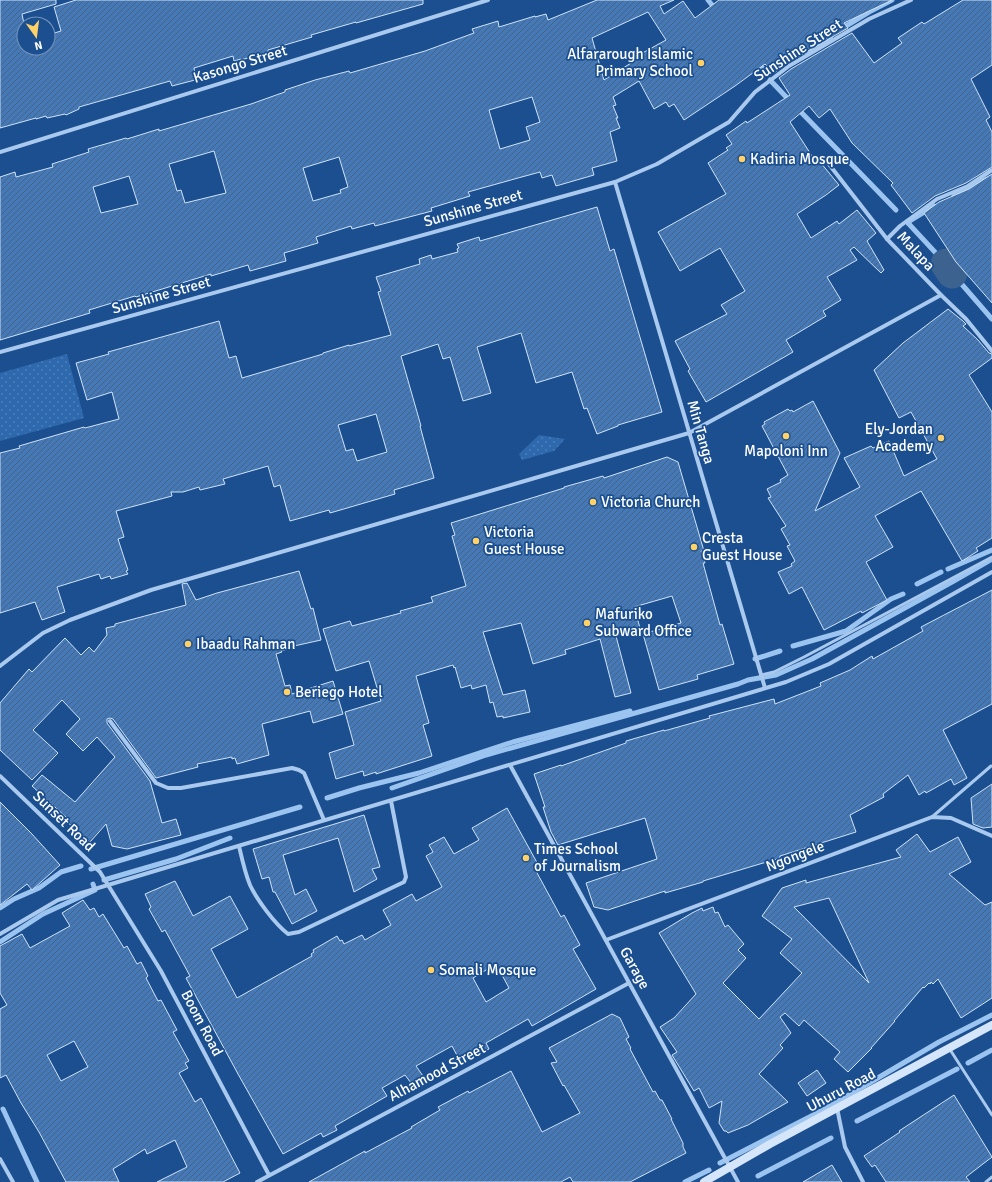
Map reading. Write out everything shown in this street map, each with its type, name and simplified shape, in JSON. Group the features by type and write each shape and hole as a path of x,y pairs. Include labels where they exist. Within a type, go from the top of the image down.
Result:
{"main road":[{"name":"Uhuru Road","path":"704,1182 770,1144 992,1025"}],"street":[{"name":"Kasongo Street","path":"0,152 488,0"},
{"name":"Sunshine Street","path":"0,352 615,182 657,164 729,122 754,92 789,66 869,19 911,0"},
{"name":"Malapa","path":"828,163 887,239 966,319 992,351"},
{"path":"887,239 900,226 938,199 968,186 992,170"},
{"name":"Min Tanga","path":"615,182 764,688"},
{"path":"0,666 43,633 70,620 151,590 689,434 941,295"},
{"path":"0,934 58,900 786,682 829,664 992,572"},
{"path":"110,721 156,783 168,788 181,788 292,768 299,770 304,774 324,820"},
{"name":"Garage","path":"510,765 738,1182"},
{"name":"Sunset Road","path":"0,776 96,868 108,885"},
{"path":"239,846 250,884 265,907 281,928 288,934 299,932 404,882 406,877 390,801"},
{"name":"Ngongele","path":"606,940 932,817 951,818 992,836"},
{"name":"Boom Road","path":"108,885 161,971 269,1175"},
{"name":"Alhamood Street","path":"257,1182 629,983"},
{"path":"837,1108 845,1147 863,1182"},
{"path":"0,1159 13,1182"}],"lane":[{"path":"761,675 774,672 804,657 992,557"},
{"path":"932,817 991,766"},
{"path":"949,1048 992,1115"},
{"path":"986,1182 992,1177"}],"shaded area":[{"path":"67,354 84,418 0,441 0,373"},
{"path":"539,435 565,439 554,451 522,460 519,454"}],"building":[{"path":"0,0 56,0 56,4 22,14 22,16 16,16 16,56 56,56 56,33 61,31 54,7 76,0 423,0 423,4 311,35 312,37 268,50 268,52 234,61 233,56 194,68 195,73 193,74 195,80 172,86 170,81 79,107 79,109 66,115 47,118 46,116 0,128"},
{"path":"597,0 674,0 660,6 664,14 683,1 695,18 719,0 892,0 844,23 848,28 787,63 774,73 769,65 767,66 765,64 684,120 674,104 669,107 666,102 654,109 639,81 613,97 616,105 613,106 620,128 610,132 617,161 592,168 594,175 556,186 552,175 542,178 540,172 518,178 468,192 470,196 431,208 432,211 375,226 374,223 352,229 351,226 316,237 318,243 284,253 286,261 250,271 248,265 211,276 211,274 89,310 90,313 0,340 0,177 15,172 16,177 53,167 52,164 89,152 88,149 159,129 159,131 251,104 315,80 349,71 350,73 425,51 474,33 472,29 498,21 499,27 546,14 548,20","holes":["648,12 666,40 637,56 639,58 604,80 592,38","532,97 540,122 526,127 530,140 500,149 489,110","214,151 226,193 185,203 181,190 177,191 169,164","339,157 348,187 340,190 341,193 313,201 303,168","129,176 138,204 101,213 93,187"]},
{"path":"963,0 992,0 992,65 971,79 990,117 986,120 992,132 992,167 966,183 935,196 912,213 891,185 893,183 852,143 830,109 819,118 809,106 790,122 814,159 816,157 839,185 797,214 811,238 837,221 839,224 857,210 876,233 867,241 884,270 881,273 854,247 850,250 857,260 827,277 841,300 823,311 826,316 786,340 793,352 706,402 688,371 690,369 675,341 727,314 721,305 745,291 720,248 680,271 658,232 726,194 708,163 728,150 726,148 732,144 726,135 746,121 747,123 790,95 779,78 791,69 852,33 874,63 902,43 898,38 922,22 924,24"},
{"path":"992,174 992,303 956,262 924,213 939,202 969,189"},
{"path":"597,207 610,251 614,249 662,412 618,425 597,434 587,408 584,409 572,372 536,383 521,333 477,347 491,393 463,401 450,357 443,359 438,344 401,356 434,478 394,490 395,494 330,513 329,510 290,521 280,485 274,487 268,466 223,479 225,484 200,490 199,487 183,492 171,492 172,496 116,511 124,537 118,539 128,574 111,579 110,576 101,579 99,574 57,587 65,612 42,620 35,602 0,613 0,453 84,427 119,419 112,392 87,400 76,363 109,354 108,352 219,321 229,358 236,356 242,378 349,345 391,335 378,292 381,291 376,277 420,264 419,259 431,255 432,259 458,252 457,249 459,248 457,244 479,237 480,241","holes":["376,414 387,452 357,461 353,449 346,451 338,425"]},
{"path":"948,309 966,324 963,326 989,353 992,354 992,358 969,375 992,412 992,538 976,548 978,551 962,561 921,491 875,516 893,547 866,562 887,600 862,613 861,611 824,630 802,587 789,594 778,572 792,566 791,564 795,561 787,546 790,545 781,529 786,526 768,498 771,497 767,489 781,482 780,480 788,475 762,426 765,424 764,422 788,409 790,411 792,410 793,412 813,401 840,453 815,511 860,487 844,458 871,446 873,448 889,441 904,476 937,459 911,412 899,418 874,370 903,343"},
{"path":"667,457 678,462 704,551 701,551 705,563 703,563 720,625 722,624 734,664 697,675 698,679 659,690 643,634 681,623 672,596 634,607 640,628 616,636 631,693 615,697 600,639 565,650 566,654 533,664 521,623 483,632 503,695 525,690 530,712 503,718 503,716 497,717 493,702 490,703 486,685 472,689 471,685 461,688 455,667 454,668 453,665 416,676 429,723 423,725 432,756 376,774 376,772 364,776 363,771 336,779 329,753 354,745 345,712 381,701 369,661 336,671 323,629 350,621 352,626 401,613 400,611 433,602 431,597 466,586 452,536 455,535 451,523 564,487 603,476 604,478"},
{"path":"299,571 311,609 313,608 321,640 294,646 276,654 285,686 290,685 292,694 333,681 343,714 313,723 310,711 262,724 269,755 237,764 235,758 232,759 232,757 197,764 198,767 156,778 113,719 107,719 107,723 150,781 162,823 176,819 181,835 127,849 112,846 106,824 90,842 65,820 67,818 32,786 42,775 75,802 115,757 97,737 83,751 66,734 80,719 62,700 33,730 58,753 32,780 0,750 0,703 29,669 32,672 65,638 81,655 89,647 94,652 107,635 106,628 115,626 115,624 186,605 182,584 187,583 196,600"},
{"path":"992,590 992,704 943,730 967,778 954,785 951,779 926,793 925,791 919,795 908,775 883,794 884,797 850,815 856,832 780,856 780,858 665,893 665,891 608,910 594,907 586,883 657,859 645,818 558,845 551,832 543,807 545,807 534,774 626,743 626,741 710,718 709,716 774,699 775,704 821,686 820,683 850,670 872,656 873,659 923,631 921,627"},
{"path":"992,784 992,827 983,828 973,824 971,798"},
{"path":"0,802 60,865 32,890 27,884 0,905"},
{"path":"507,808 540,868 536,871 561,917 564,915 580,945 573,949 596,989 532,1026 528,1019 486,1043 489,1049 461,1063 452,1046 416,1066 423,1076 411,1083 405,1075 382,1088 387,1096 335,1126 337,1130 323,1137 321,1133 283,1154 186,978 190,976 165,930 162,932 149,909 151,907 145,894 175,881 193,916 230,896 248,929 211,949 237,998 312,956 311,954 314,952 313,950 337,936 344,944 362,935 365,940 391,925 383,910 412,894 416,901 442,887 426,856 433,852 429,845 444,837 454,854 479,840 472,828","holes":["496,964 509,988 486,1002 473,978"]},
{"path":"364,815 380,867 372,869 377,879 354,892 338,838 283,855 295,895 306,889 317,911 292,924 275,892 273,892 269,877 262,879 253,849"},
{"path":"917,834 930,852 958,837 971,862 949,874 985,905 992,902 992,998 961,1018 938,979 933,984 931,982 930,984 929,983 924,988 923,987 872,1048 848,1072 834,1059 840,1052 804,1020 799,1026 785,1013 780,1017 791,1033 780,1045 783,1048 759,1074 788,1102 748,1125 728,1133 724,1131 719,1123 722,1101 709,1108 699,1088 694,1091 672,1055 677,1052 660,1027 674,1018 696,994 659,933 702,908 703,911 713,907 715,913 718,912 725,927 728,925 744,944 738,950 746,958 723,983 759,1019 802,973 780,953 792,939 762,916 782,888 806,880 806,883 901,857 896,850","holes":["829,898 869,983 794,907"]},
{"path":"83,900 90,910 94,908 99,917 103,914 124,948 127,946 137,964 141,962 148,976 146,978 158,1001 161,1000 177,1030 173,1032 189,1061 185,1063 188,1068 179,1073 195,1102 201,1098 240,1173 223,1182 157,1182 187,1167 175,1140 147,1154 145,1149 113,1169 119,1182 66,1182 6,1075 0,1078 0,1009 7,1005 0,993 0,946 22,934 30,948 70,926 62,913","holes":["74,1041 88,1067 61,1081 47,1055"]},
{"path":"612,1014 620,1018 629,1037 626,1039 631,1048 630,1049 653,1092 655,1091 660,1100 662,1100 683,1143 686,1153 630,1182 573,1182 570,1177 561,1182 309,1182 365,1151 365,1153 412,1128 411,1127 440,1110 438,1107 511,1071 542,1132 580,1113 551,1063 557,1062 549,1048"},
{"path":"817,1070 826,1083 807,1096 798,1083"},
{"path":"954,1095 992,1157 966,1177 970,1182 886,1182 875,1165 872,1167 864,1156"},
{"path":"832,1165 842,1182 803,1182"}],"waterway":[{"path":"708,0 716,10"},
{"path":"841,29 892,0"},
{"path":"806,52 823,43 831,36"},
{"path":"757,62 768,74"},
{"path":"764,71 777,65"},
{"path":"770,80 790,101"},
{"path":"797,108 896,210"},
{"path":"954,196 970,186 992,177"},
{"path":"908,223 934,206"},
{"path":"908,221 908,223 946,264"},
{"path":"946,264 952,273"},
{"path":"952,273 992,319"},
{"path":"948,569 992,550"},
{"path":"392,788 486,755 748,680 776,675 812,659 992,559"},
{"path":"917,584 941,572"},
{"path":"793,646 846,631 891,599 903,594"},
{"path":"755,659 780,651"},
{"path":"327,798 359,788 419,773 513,742 630,711"},
{"path":"91,869 300,807"},
{"path":"104,880 176,859 230,838"},
{"path":"0,908 14,899 39,888 61,872 81,866"},
{"path":"0,942 43,914 95,890 93,884"},
{"path":"720,1163 825,1109 939,1042 992,1015"},
{"path":"968,1063 992,1050"},
{"path":"857,1121 957,1069"},
{"path":"3,1109 37,1182"},
{"path":"758,1176 831,1138"},
{"path":"685,1182 709,1170"}],"place":[{"name":"Alfararough Islamic Primary School","path":"701,63"},
{"name":"Kadiria Mosque","path":"742,159"},
{"name":"Mapoloni Inn","path":"786,436"},
{"name":"Ely-Jordan Academy","path":"941,438"},
{"name":"Victoria Church","path":"593,502"},
{"name":"Victoria Guest House","path":"476,541"},
{"name":"Cresta Guest House","path":"694,547"},
{"name":"Mafuriko Subward Office","path":"587,623"},
{"name":"Ibaadu Rahman","path":"188,644"},
{"name":"Beriego Hotel","path":"287,692"},
{"name":"Times School of Journalism","path":"526,858"},
{"name":"Somali Mosque","path":"431,970"}]}
